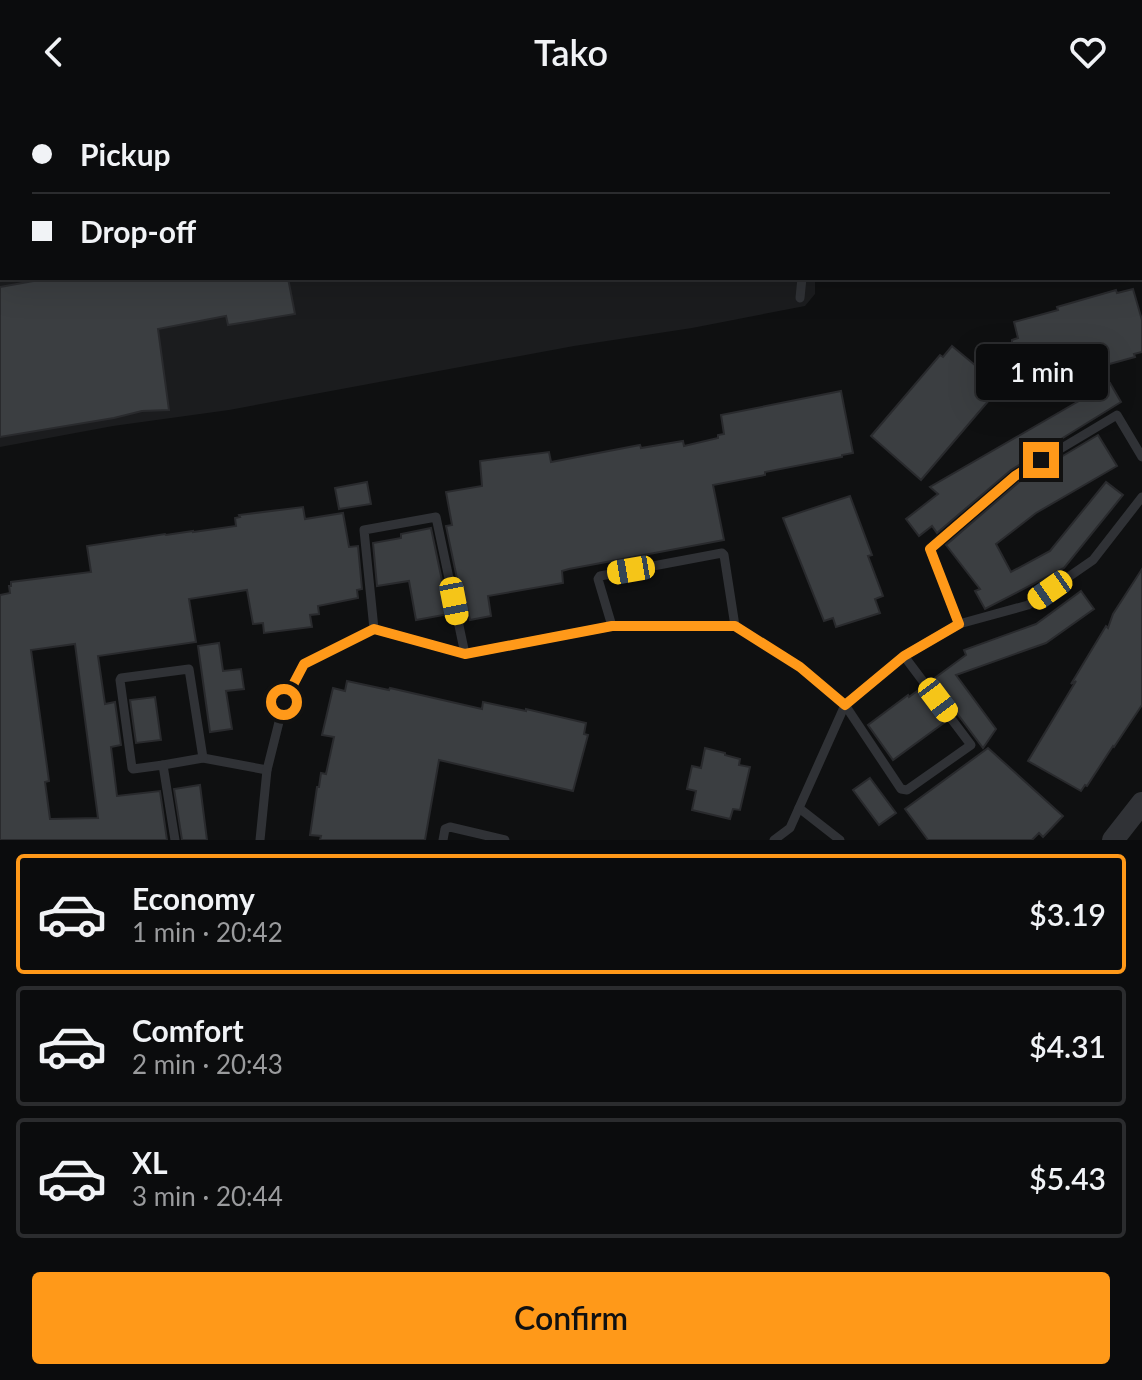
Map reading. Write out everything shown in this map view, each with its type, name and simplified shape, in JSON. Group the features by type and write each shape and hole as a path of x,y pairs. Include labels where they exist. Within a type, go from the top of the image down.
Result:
{"street":[{"path":"1113,840 1142,803"}],"lane":[{"path":"800,298 802,280"},
{"path":"959,624 930,549 1015,476 1117,415 1142,457"},
{"path":"780,838 790,828 845,705 904,656 959,624 1028,605 1093,560 1142,497"},
{"path":"374,629 363,531 436,517 465,654"},
{"path":"612,626 598,579 600,576 722,553 735,626"},
{"path":"260,840 267,770 284,702 304,664 374,629 465,654 612,626 735,626 800,667 845,705 901,789 907,790 971,745 904,656"},
{"path":"203,758 189,669 121,678 133,769 203,758 267,770"},
{"path":"163,765 175,840"},
{"path":"799,808 840,840"},
{"path":"443,840 445,829 450,827 505,840"}],"shaded area":[{"path":"0,280 815,280 815,294 805,306 229,410 113,426 0,447"}],"building":[{"path":"39,280 288,280 295,314 228,325 226,316 158,329 169,410 142,411 0,437 0,287"},
{"path":"1133,289 1142,320 1142,352 1134,354 1135,357 1033,385 1030,376 1018,379 1008,344 1018,338 1014,322 1116,290 1117,293"},
{"path":"952,346 999,385 981,390 990,399 921,480 871,436 940,355 943,357"},
{"path":"1110,383 1121,402 1011,470 937,533 932,526 919,536 906,519 938,494 930,487"},
{"path":"841,391 853,453 713,485 724,540 569,569 562,571 563,583 488,596 491,616 470,620 468,611 464,612 446,526 452,525 446,492 482,486 480,461 549,452 551,462 640,445 641,448 683,441 684,446 724,434 721,415"},
{"path":"1098,435 1117,466 1036,513 996,544 1011,572 1050,551 1106,482 1123,495 1064,568 985,609 975,591 980,589 946,545 1019,482"},
{"path":"367,482 371,504 339,509 335,488"},
{"path":"850,496 872,555 868,556 883,596 875,599 880,613 836,627 833,618 824,621 783,518"},
{"path":"303,507 305,519 343,513 349,547 358,546 362,589 357,590 358,598 318,606 319,614 310,615 312,627 264,633 263,623 253,624 247,590 189,599 196,642 98,656 105,704 115,702 121,745 111,747 117,796 160,791 167,840 0,840 0,595 10,593 11,582 91,572 87,546 236,526 235,518","holes":["75,644 98,818 50,819 45,782 49,781 31,650"]},
{"path":"431,528 449,614 416,620 409,581 377,586 373,543"},
{"path":"1142,569 1142,705 1081,791 1028,761"},
{"path":"1081,591 1094,609 1046,643 956,675 996,729 983,748 932,680 966,655 964,650 1036,624"},
{"path":"219,643 223,671 241,669 244,689 226,691 232,729 210,732 198,646"},
{"path":"347,681 482,709 483,702 586,723 584,734 588,735 573,791 439,760 425,840 320,840 321,836 310,835 317,787 321,773 326,774 334,737 322,735 333,688 345,691"},
{"path":"920,689 945,722 893,760 868,725"},
{"path":"155,697 161,740 136,743 130,700"},
{"path":"705,748 740,759 739,765 750,767 740,810 733,809 730,819 692,810 696,791 687,789 692,766 701,768"},
{"path":"988,748 1063,816 1043,837 1039,833 1032,840 928,840 905,809"},
{"path":"870,778 896,813 879,825 853,790"},
{"path":"200,785 207,840 182,840 174,789"}],"route":[{"path":"284,702 304,664 374,629 465,654 612,626 735,626 800,667 845,705 904,656 959,624 930,549 1015,476 1041,460"}]}
